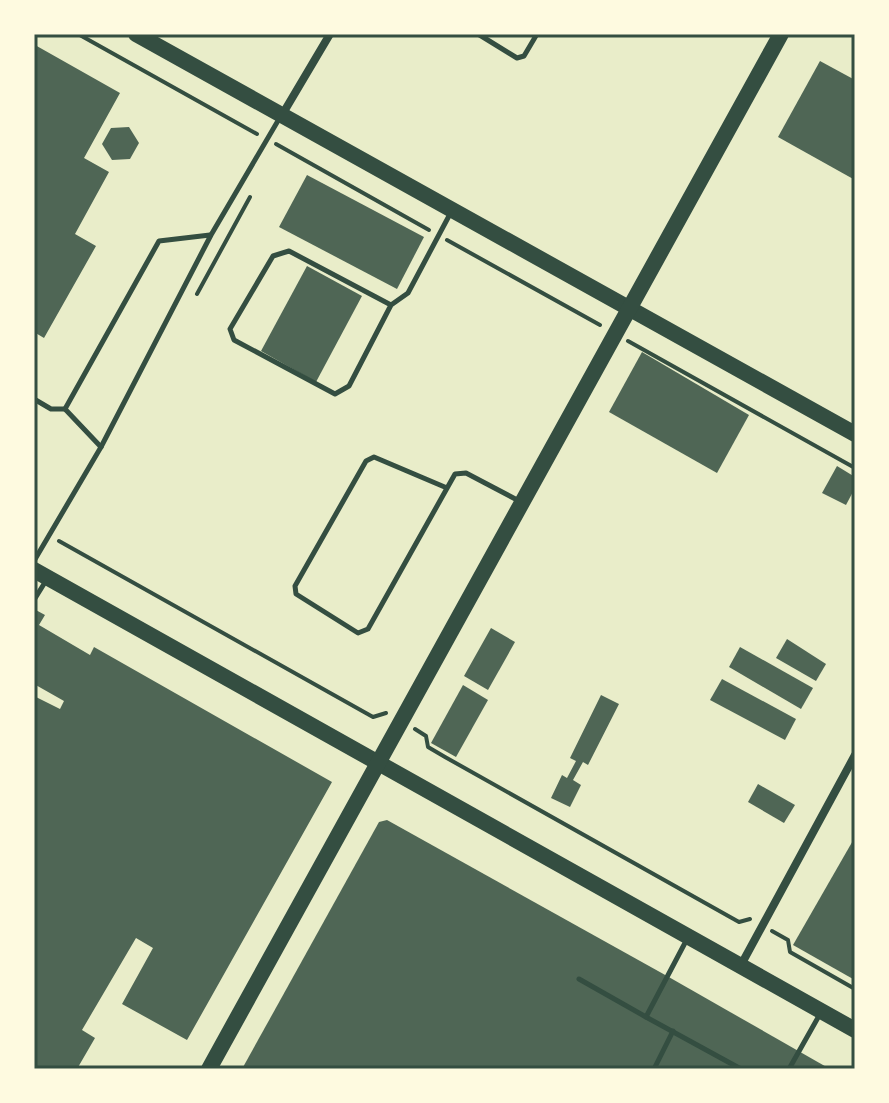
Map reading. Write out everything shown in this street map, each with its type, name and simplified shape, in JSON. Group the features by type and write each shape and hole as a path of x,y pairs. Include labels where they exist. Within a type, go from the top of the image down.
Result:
{"main road":[{"path":"136,34 855,434"},
{"path":"209,1069 781,34"},
{"path":"41,574 855,1028"}],"street":[{"path":"282,115 330,34"},
{"path":"741,966 855,755"}],"lane":[{"path":"478,34 522,58 537,34"},
{"path":"34,561 101,447 211,235 282,115"},
{"path":"391,305 289,251 273,256 230,329 234,340 335,394 349,386 391,305 408,293 453,210"},
{"path":"65,409 159,241 211,235"},
{"path":"34,399 51,409 65,409 101,447"},
{"path":"447,488 374,457 366,461 295,586 296,594 358,633 368,629 455,474 466,473 522,503"},
{"path":"34,600 41,574"},
{"path":"646,1017 689,937"},
{"path":"579,979 741,1069"},
{"path":"789,1069 822,1011"},
{"path":"654,1069 673,1031"}],"path":[{"path":"78,34 246,128"},
{"path":"635,345 855,468"},
{"path":"59,541 373,717 384,712"},
{"path":"426,736 428,747 436,752 739,922 750,918"},
{"path":"788,940 790,952 855,989"}],"building":[{"path":"35,45 120,93 84,158 109,172 75,234 96,246 44,338 34,332"},
{"path":"820,61 855,80 855,180 778,137"},
{"path":"129,127 139,143 130,159 112,160 102,144 111,128"},
{"path":"307,175 424,237 397,289 279,227"},
{"path":"307,266 362,296 316,382 261,351"},
{"path":"642,352 749,415 717,473 609,412"},
{"path":"837,466 855,477 855,488 846,505 822,493"},
{"path":"34,609 45,615 39,625 90,655 94,647 332,782 187,1040 122,1004 153,948 136,938 82,1030 95,1038 77,1069 34,1069 34,696 60,709 64,701 34,684"},
{"path":"491,628 515,642 488,690 464,676"},
{"path":"787,639 826,664 816,681 776,658"},
{"path":"740,647 813,688 801,709 729,667"},
{"path":"722,679 796,719 785,740 710,700"},
{"path":"463,685 488,700 456,757 431,743"},
{"path":"601,695 619,704 588,765 583,762 573,780 581,785 570,807 551,798 562,775 567,778 576,761 570,758"},
{"path":"758,784 795,805 784,823 748,802"},
{"path":"387,820 830,1069 242,1069 379,822"},
{"path":"855,837 855,975 853,979 793,945"}]}
